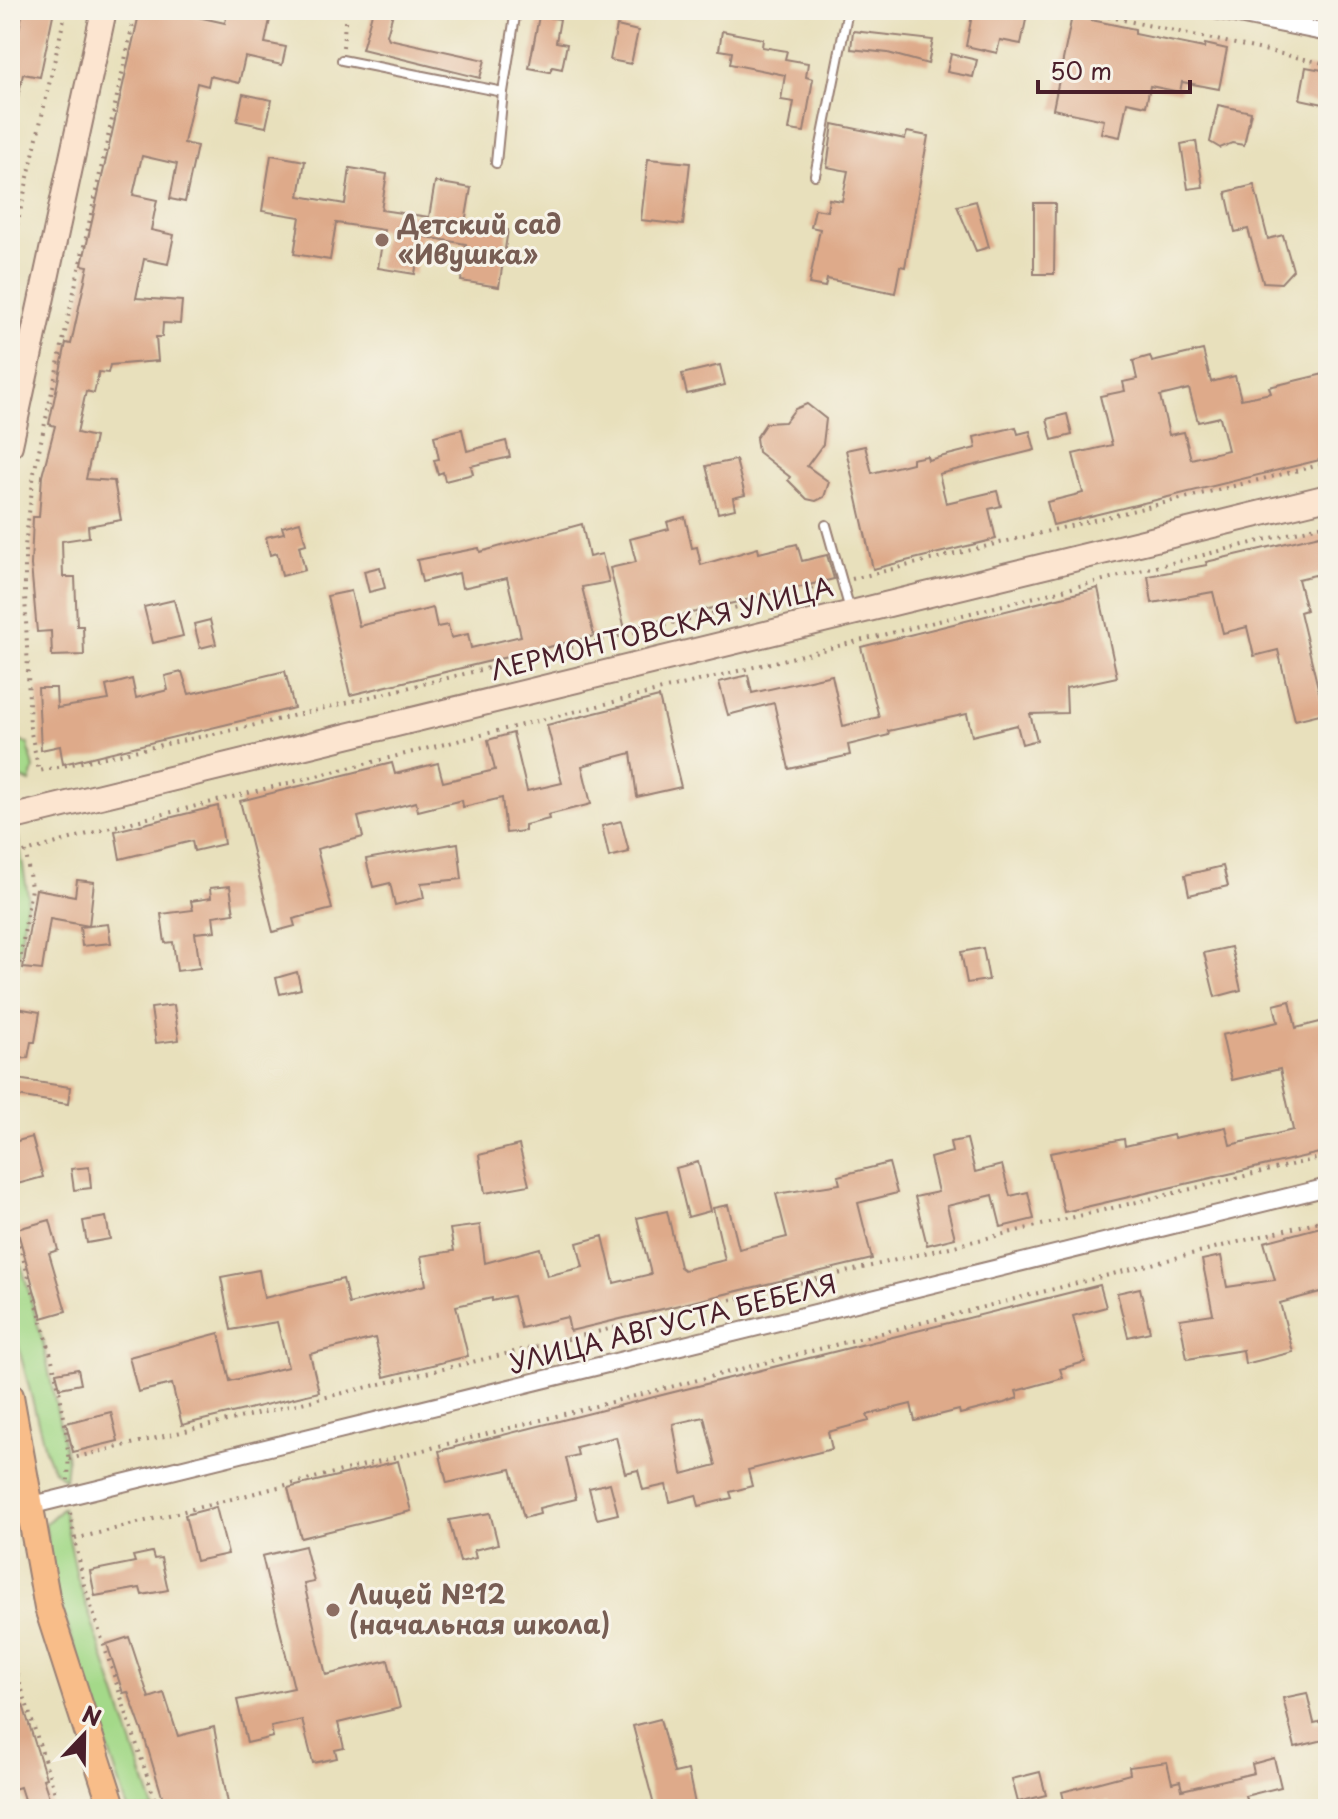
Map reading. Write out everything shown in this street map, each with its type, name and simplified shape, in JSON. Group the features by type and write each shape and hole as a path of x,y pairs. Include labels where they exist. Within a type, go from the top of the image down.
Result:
{"main road":[{"path":"10,445 104,10"},
{"name":"ЛЕРМОНТОВСКАЯ УЛИЦА","path":"10,818 1328,497"},
{"path":"10,1396 15,1449 48,1608 113,1809"}],"street":[{"path":"1214,10 1328,33"},
{"name":"УЛИЦА АВГУСТА БЕБЕЛЯ","path":"29,1506 1328,1187"}],"lane":[{"path":"496,163 516,10"},
{"path":"815,175 848,10"},
{"path":"342,60 503,92"},
{"path":"826,525 850,611"}],"path":[{"path":"10,256 66,10"},
{"path":"136,10 34,473 25,546 25,593 30,728 39,771 247,727 1328,463"},
{"path":"342,60 346,10"},
{"path":"1077,10 1328,64"},
{"path":"10,861 26,852 672,686 1328,524"},
{"path":"10,1027 31,888 26,852"},
{"path":"69,1459 1328,1156"},
{"path":"75,1539 1328,1219"},
{"path":"10,1652 60,1809"}],"green space":[{"path":"10,738 28,744 34,769 30,782 10,773"},
{"path":"18,837 28,895 10,1009 10,841"},
{"path":"10,1224 43,1343 67,1459 65,1480 53,1469 46,1453 10,1314"},
{"path":"63,1508 77,1577 154,1809 128,1809 53,1582 45,1524"}],"building":[{"path":"23,10 54,10 40,77 23,74 17,103 10,102 10,37 17,39"},
{"path":"140,10 166,10 225,23 228,10 272,10 265,43 286,47 282,65 245,57 239,83 210,76 208,86 197,83 184,143 197,146 185,202 170,199 177,164 142,156 133,195 157,200 151,230 174,235 168,264 144,259 136,298 182,301 180,324 163,323 162,337 156,337 158,361 110,365 108,373 99,372 94,393 86,391 77,433 95,437 86,479 114,481 121,520 88,526 89,537 62,541 63,577 75,577 77,626 83,626 84,655 52,656 51,631 37,632 31,565 33,517 39,517 42,476 55,426 49,424 66,343 71,344 88,266 82,265"},
{"path":"373,10 393,13 387,35 389,39 485,60 480,78 362,49"},
{"path":"973,10 1028,10 1021,44 1000,40 997,53 966,46"},
{"path":"539,16 560,19 556,42 567,44 562,69 552,67 550,72 529,68"},
{"path":"1072,16 1135,29 1135,34 1204,48 1205,44 1227,49 1219,89 1182,82 1180,92 1150,86 1146,106 1127,102 1120,137 1101,133 1104,120 1053,109"},
{"path":"617,26 638,31 631,64 610,60"},
{"path":"722,31 763,39 762,47 787,51 785,59 808,63 806,77 813,79 804,132 789,130 794,102 781,100 785,75 730,64 732,52 719,50"},
{"path":"853,31 933,40 928,64 888,53 851,49"},
{"path":"951,54 977,60 973,77 947,72"},
{"path":"1306,67 1328,71 1328,105 1300,99"},
{"path":"243,94 272,100 266,127 237,121"},
{"path":"1218,105 1251,112 1244,145 1232,143 1220,148 1210,142"},
{"path":"833,124 905,139 907,132 928,136 905,267 900,266 895,293 827,279 825,287 809,284 820,229 811,227 815,209 827,211 829,199 842,201 848,171 827,167"},
{"path":"1196,141 1203,187 1188,189 1181,144"},
{"path":"271,155 305,161 299,196 345,204 350,168 387,174 381,210 429,217 435,182 471,188 465,223 508,230 499,287 461,281 466,244 421,236 415,274 378,268 384,230 336,223 330,260 294,254 300,217 262,211"},
{"path":"648,159 690,163 683,225 641,220"},
{"path":"1254,185 1268,239 1283,235 1293,270 1281,283 1263,282 1248,229 1235,232 1226,192"},
{"path":"976,201 989,247 976,251 957,206"},
{"path":"1034,203 1055,203 1054,274 1034,274"},
{"path":"1203,350 1211,382 1235,376 1241,399 1271,393 1269,387 1328,373 1328,458 1053,525 1047,502 1083,493 1073,454 1112,445 1100,396 1125,391 1123,382 1137,379 1133,361 1150,356 1152,362","holes":["1189,389 1198,422 1220,417 1228,450 1191,459 1184,432 1169,435 1160,396"]},
{"path":"720,365 725,385 687,394 682,374"},
{"path":"807,404 826,419 823,444 807,466 829,482 824,497 816,501 807,499 788,480 790,477 758,452 756,438 766,423 785,422 795,409"},
{"path":"1067,414 1072,435 1052,440 1047,419"},
{"path":"1016,427 1018,434 1030,431 1035,450 939,474 946,503 997,491 1001,506 989,509 996,539 873,569 846,450 865,446 872,473 912,463 912,459 927,456 928,460 976,448 974,437"},
{"path":"462,429 467,451 506,441 510,457 471,466 473,474 445,481 443,472 438,474 434,460 439,459 434,436"},
{"path":"736,460 745,495 733,498 735,509 718,513 706,466"},
{"path":"685,517 692,548 697,547 701,565 758,548 759,553 797,544 802,561 827,555 834,579 625,629 610,568 636,562 630,539 669,529 667,522"},
{"path":"300,522 306,544 299,546 305,570 282,576 277,553 270,555 266,537 284,533 282,527"},
{"path":"582,524 589,557 602,554 609,582 582,587 594,636 350,695 327,596 351,591 359,626 433,608 437,627 448,625 451,638 468,634 471,648 521,636 507,578 462,588 459,573 422,582 417,560 479,548 480,552"},
{"path":"1328,533 1328,572 1298,579 1306,610 1300,612 1324,713 1295,720 1278,650 1254,656 1247,627 1223,633 1213,592 1152,603 1148,576 1207,565 1206,562"},
{"path":"380,567 385,588 369,592 364,571"},
{"path":"1098,588 1117,677 1066,688 1067,713 1030,714 1037,740 1022,744 1017,725 972,736 967,714 888,731 889,735 848,745 850,755 789,769 774,703 728,715 719,682 748,675 752,693 832,675 843,726 879,717 861,647"},
{"path":"174,600 183,636 153,643 144,607"},
{"path":"210,620 216,644 200,648 194,624"},
{"path":"285,671 294,708 63,764 60,746 41,750 38,688 56,688 57,708 109,700 106,686 132,679 136,698 168,690 165,676 182,672 189,694"},
{"path":"659,697 681,787 637,797 631,753 582,766 591,804 548,815 549,819 525,825 525,831 506,833 502,798 463,807 462,800 418,811 416,802 358,817 363,837 317,849 332,909 293,919 295,926 273,932 240,801 392,763 395,774 438,763 443,782 495,770 488,740 513,733 527,791 562,783 547,725"},
{"path":"218,806 224,844 194,851 192,841 120,859 115,831"},
{"path":"621,821 629,852 609,857 602,826"},
{"path":"458,843 462,879 421,883 424,898 395,905 390,883 373,887 366,859"},
{"path":"1223,866 1228,886 1189,895 1185,875"},
{"path":"77,880 94,882 89,926 50,919 42,970 23,968 36,889 75,896"},
{"path":"230,886 234,913 213,916 215,931 195,933 200,968 177,971 173,942 165,943 161,914 193,910 191,901 211,898 210,888"},
{"path":"108,924 111,943 82,946 80,927"},
{"path":"1231,947 1241,990 1215,997 1204,953"},
{"path":"983,948 989,980 967,983 961,952"},
{"path":"297,972 301,989 280,994 276,978"},
{"path":"1290,1001 1296,1028 1328,1020 1328,1151 1064,1212 1050,1153 1124,1139 1125,1146 1226,1127 1230,1145 1293,1130 1280,1069 1232,1080 1222,1035 1278,1022 1274,1005"},
{"path":"174,1005 179,1040 156,1043 151,1008"},
{"path":"17,1008 40,1012 35,1042 31,1042 28,1058 10,1059"},
{"path":"10,1078 70,1087 68,1104 10,1095"},
{"path":"32,1137 43,1177 10,1186 10,1143"},
{"path":"967,1139 975,1172 1002,1165 1010,1196 1028,1192 1034,1219 1001,1227 993,1195 947,1206 955,1238 927,1245 915,1197 938,1192 930,1158 952,1152 950,1142"},
{"path":"519,1145 529,1185 485,1193 479,1155"},
{"path":"698,1162 710,1211 688,1217 676,1168"},
{"path":"889,1163 897,1193 858,1203 872,1259 570,1331 567,1317 521,1328 513,1296 456,1306 468,1356 384,1377 375,1338 310,1354 319,1392 182,1425 172,1384 138,1392 129,1357 219,1333 230,1381 288,1367 277,1322 231,1330 221,1277 259,1270 264,1298 343,1279 349,1304 426,1285 421,1256 454,1251 450,1229 480,1225 485,1263 540,1248 547,1276 583,1267 577,1243 603,1236 614,1283 651,1274 637,1218 667,1211 680,1267 684,1270 725,1260 713,1208 728,1205 739,1249 787,1237 776,1194 840,1184 838,1176"},
{"path":"89,1167 91,1188 74,1190 71,1169"},
{"path":"106,1217 110,1239 87,1243 83,1221"},
{"path":"50,1220 58,1250 49,1253 66,1311 42,1318 17,1229"},
{"path":"1328,1225 1328,1290 1280,1303 1293,1352 1245,1364 1243,1350 1187,1359 1180,1319 1213,1314 1202,1260 1221,1256 1227,1287 1275,1280 1264,1242"},
{"path":"1100,1285 1106,1307 1073,1316 1085,1362 1060,1369 1063,1378 1016,1391 1018,1398 1004,1403 960,1414 959,1410 915,1421 911,1404 867,1415 869,1421 828,1432 832,1449 748,1470 752,1486 730,1492 732,1498 699,1506 696,1495 670,1502 666,1485 643,1490 638,1470 625,1473 616,1437 576,1447 578,1455 566,1458 576,1499 539,1508 540,1514 524,1518 511,1469 447,1483 439,1451","holes":["704,1417 716,1465 682,1474 673,1424"]},
{"path":"1140,1288 1150,1332 1128,1337 1117,1293"},
{"path":"78,1369 81,1384 60,1388 56,1373"},
{"path":"111,1412 118,1441 73,1452 66,1423"},
{"path":"398,1461 411,1511 301,1538 288,1488"},
{"path":"610,1483 618,1514 597,1519 589,1488"},
{"path":"216,1507 228,1554 196,1561 185,1515"},
{"path":"490,1513 498,1544 474,1550 476,1558 460,1562 449,1520"},
{"path":"305,1546 314,1582 304,1584 326,1675 388,1660 400,1708 338,1723 344,1748 335,1750 337,1758 313,1763 302,1720 271,1727 273,1737 247,1743 237,1700 294,1688 262,1556"},
{"path":"152,1552 154,1559 161,1558 168,1590 142,1595 140,1588 95,1596 90,1571 135,1562 133,1556"},
{"path":"129,1637 149,1698 164,1693 178,1736 214,1727 229,1809 166,1809 144,1736 128,1692 123,1693 107,1644"},
{"path":"1307,1693 1314,1723 1328,1720 1328,1739 1295,1747 1283,1698"},
{"path":"23,1705 53,1809 27,1809 20,1787 10,1790 10,1709"},
{"path":"660,1719 674,1773 688,1770 696,1809 655,1809 633,1726"},
{"path":"1274,1758 1281,1787 1245,1796 1249,1809 1110,1809 1109,1801 1098,1804 1097,1800 1066,1808 1062,1792 1130,1774 1129,1767 1167,1762 1172,1783 1180,1781 1182,1790 1254,1773 1252,1764"},
{"path":"1040,1772 1046,1795 1018,1802 1012,1779"}],"place":[{"name":"Детский сад «Ивушка»","path":"382,240"},
{"name":"Лицей №12 (начальная школа)","path":"333,1610"}]}
